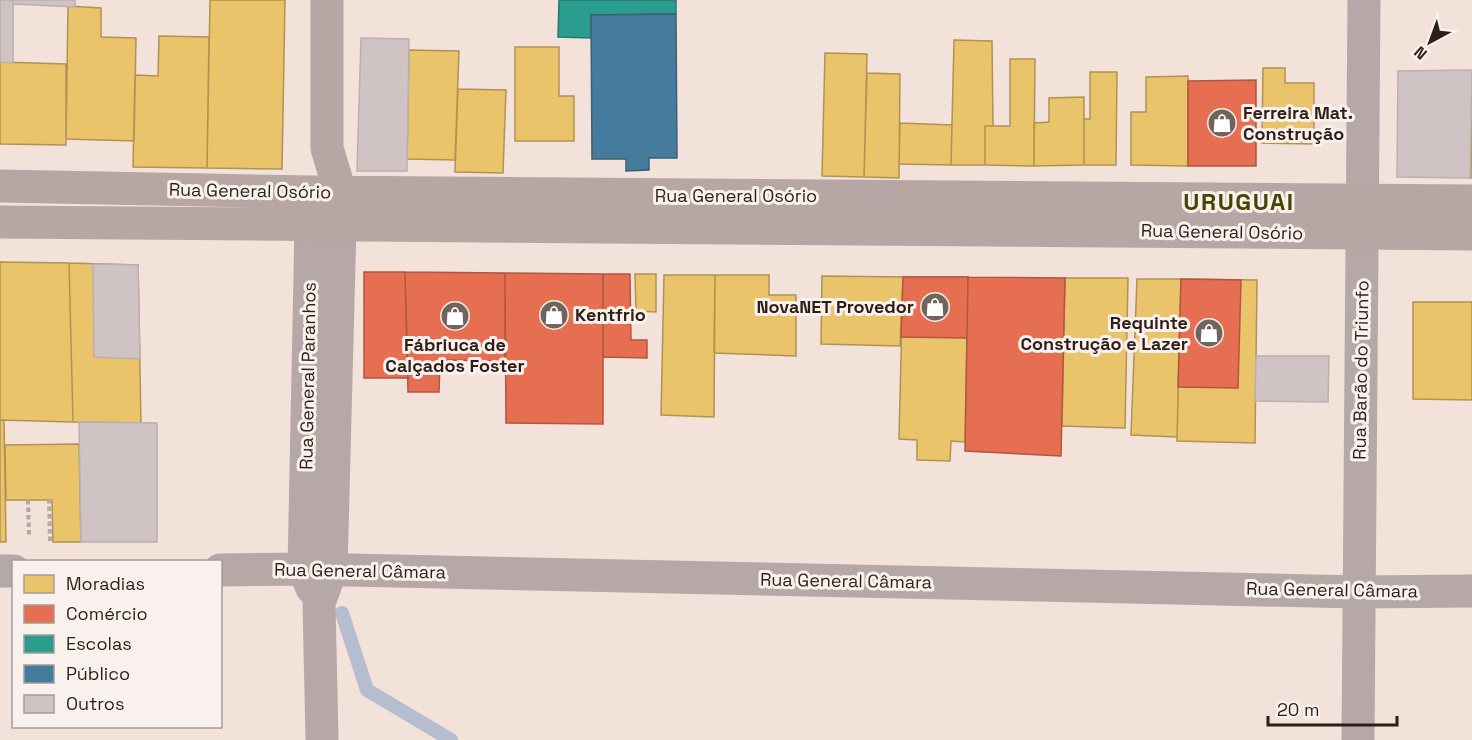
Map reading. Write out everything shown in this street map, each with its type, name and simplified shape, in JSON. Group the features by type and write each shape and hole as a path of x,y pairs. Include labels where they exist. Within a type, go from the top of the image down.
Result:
{"main road":[{"name":"Rua General Paranhos","path":"325,225 327,0"},
{"name":"Rua General Osório","path":"0,186 326,192 1472,201"},
{"name":"Rua General Osório","path":"0,222 1472,234"}],"street":[{"name":"Rua Barão do Triunfo","path":"1358,740 1364,233 1364,0"},
{"name":"Rua General Paranhos","path":"322,740 318,570 325,225"},
{"name":"Rua General Câmara","path":"222,570 318,570 1358,592 1472,591"}],"path":[{"path":"49,499 50,542"},
{"path":"28,500 29,542"}],"building: Moradias":[{"path":"210,0 285,0 282,169 207,168"},
{"path":"68,6 101,8 101,37 136,38 134,141 66,139"},
{"path":"159,36 209,37 207,168 133,167 135,75 158,76"},
{"path":"954,40 992,41 993,126 985,126 985,165 951,165"},
{"path":"515,47 559,47 559,96 574,96 574,141 515,141"},
{"path":"409,50 459,51 455,160 407,159"},
{"path":"825,53 867,54 864,177 822,176"},
{"path":"1010,59 1035,59 1034,166 985,165 985,126 1010,126"},
{"path":"0,62 66,64 66,145 0,144"},
{"path":"1263,68 1285,68 1285,83 1314,83 1314,144 1262,143"},
{"path":"1090,72 1117,72 1116,165 1084,165 1084,119 1090,119"},
{"path":"867,73 900,74 899,178 864,177"},
{"path":"1188,76 1188,166 1131,165 1131,112 1146,112 1146,77"},
{"path":"1471,82 1472,178 1470,178"},
{"path":"458,89 506,90 503,173 455,172"},
{"path":"1084,97 1084,165 1034,166 1034,123 1049,122 1049,98"},
{"path":"900,123 952,125 951,165 899,164"},
{"path":"0,262 69,263 73,422 0,420"},
{"path":"69,263 138,265 141,423 73,422"},
{"path":"635,274 656,274 656,312 636,311"},
{"path":"664,275 715,275 714,417 661,415"},
{"path":"715,275 769,275 769,295 796,295 796,356 714,353"},
{"path":"822,276 903,277 900,346 821,344"},
{"path":"903,277 968,277 965,442 951,441 950,461 917,460 917,440 899,439"},
{"path":"1065,278 1128,278 1125,428 1062,426"},
{"path":"1137,279 1181,279 1177,437 1131,435"},
{"path":"1181,279 1257,280 1255,443 1177,441"},
{"path":"1413,302 1472,302 1472,400 1413,399"},
{"path":"0,420 4,420 6,542 0,542"},
{"path":"79,444 81,542 53,542 52,500 6,500 5,445"}],"building: Comércio":[{"name":"Ferreira Mat. Construção","path":"1256,80 1256,166 1188,166 1188,81"},
{"path":"364,272 405,272 408,378 364,378"},
{"name":"Fábriuca de Calçados Foster","path":"405,272 505,273 505,361 440,360 439,392 408,392"},
{"name":"Kentfrio","path":"505,273 603,274 603,424 506,423"},
{"path":"603,274 630,274 631,340 647,340 647,358 603,357"},
{"name":"NovaNET Provedor","path":"903,277 968,277 967,338 901,337"},
{"path":"968,277 1065,278 1061,456 965,451"},
{"name":"Requinte Construção e Lazer","path":"1181,279 1241,280 1238,388 1178,387"}],"building: Escolas":[{"path":"559,0 676,0 676,14 591,15 591,38 558,37"}],"building: Público":[{"path":"676,14 677,158 649,158 649,170 626,171 626,159 592,159 591,15"}],"building: Outros":[{"path":"0,0 13,0 13,63 0,62"},
{"path":"13,0 75,0 75,7 13,4"},
{"path":"361,38 409,39 407,171 357,171"},
{"path":"1472,70 1470,178 1397,177 1398,71"},
{"path":"93,264 138,265 140,359 94,357"},
{"path":"1256,356 1329,356 1328,402 1255,401"},
{"path":"79,422 157,423 157,542 81,542"}],"waterway":[{"path":"342,613 367,690 451,740"}],"place":[{"name":"Ferreira Mat. Construção","path":"1222,123"},
{"name":"NovaNET Provedor","path":"935,307"},
{"name":"Kentfrio","path":"554,315"},
{"name":"Fábriuca de Calçados Foster","path":"455,316"},
{"name":"Requinte Construção e Lazer","path":"1209,333"}],"district":[{"name":"URUGUAI","path":"1239,202"}]}
